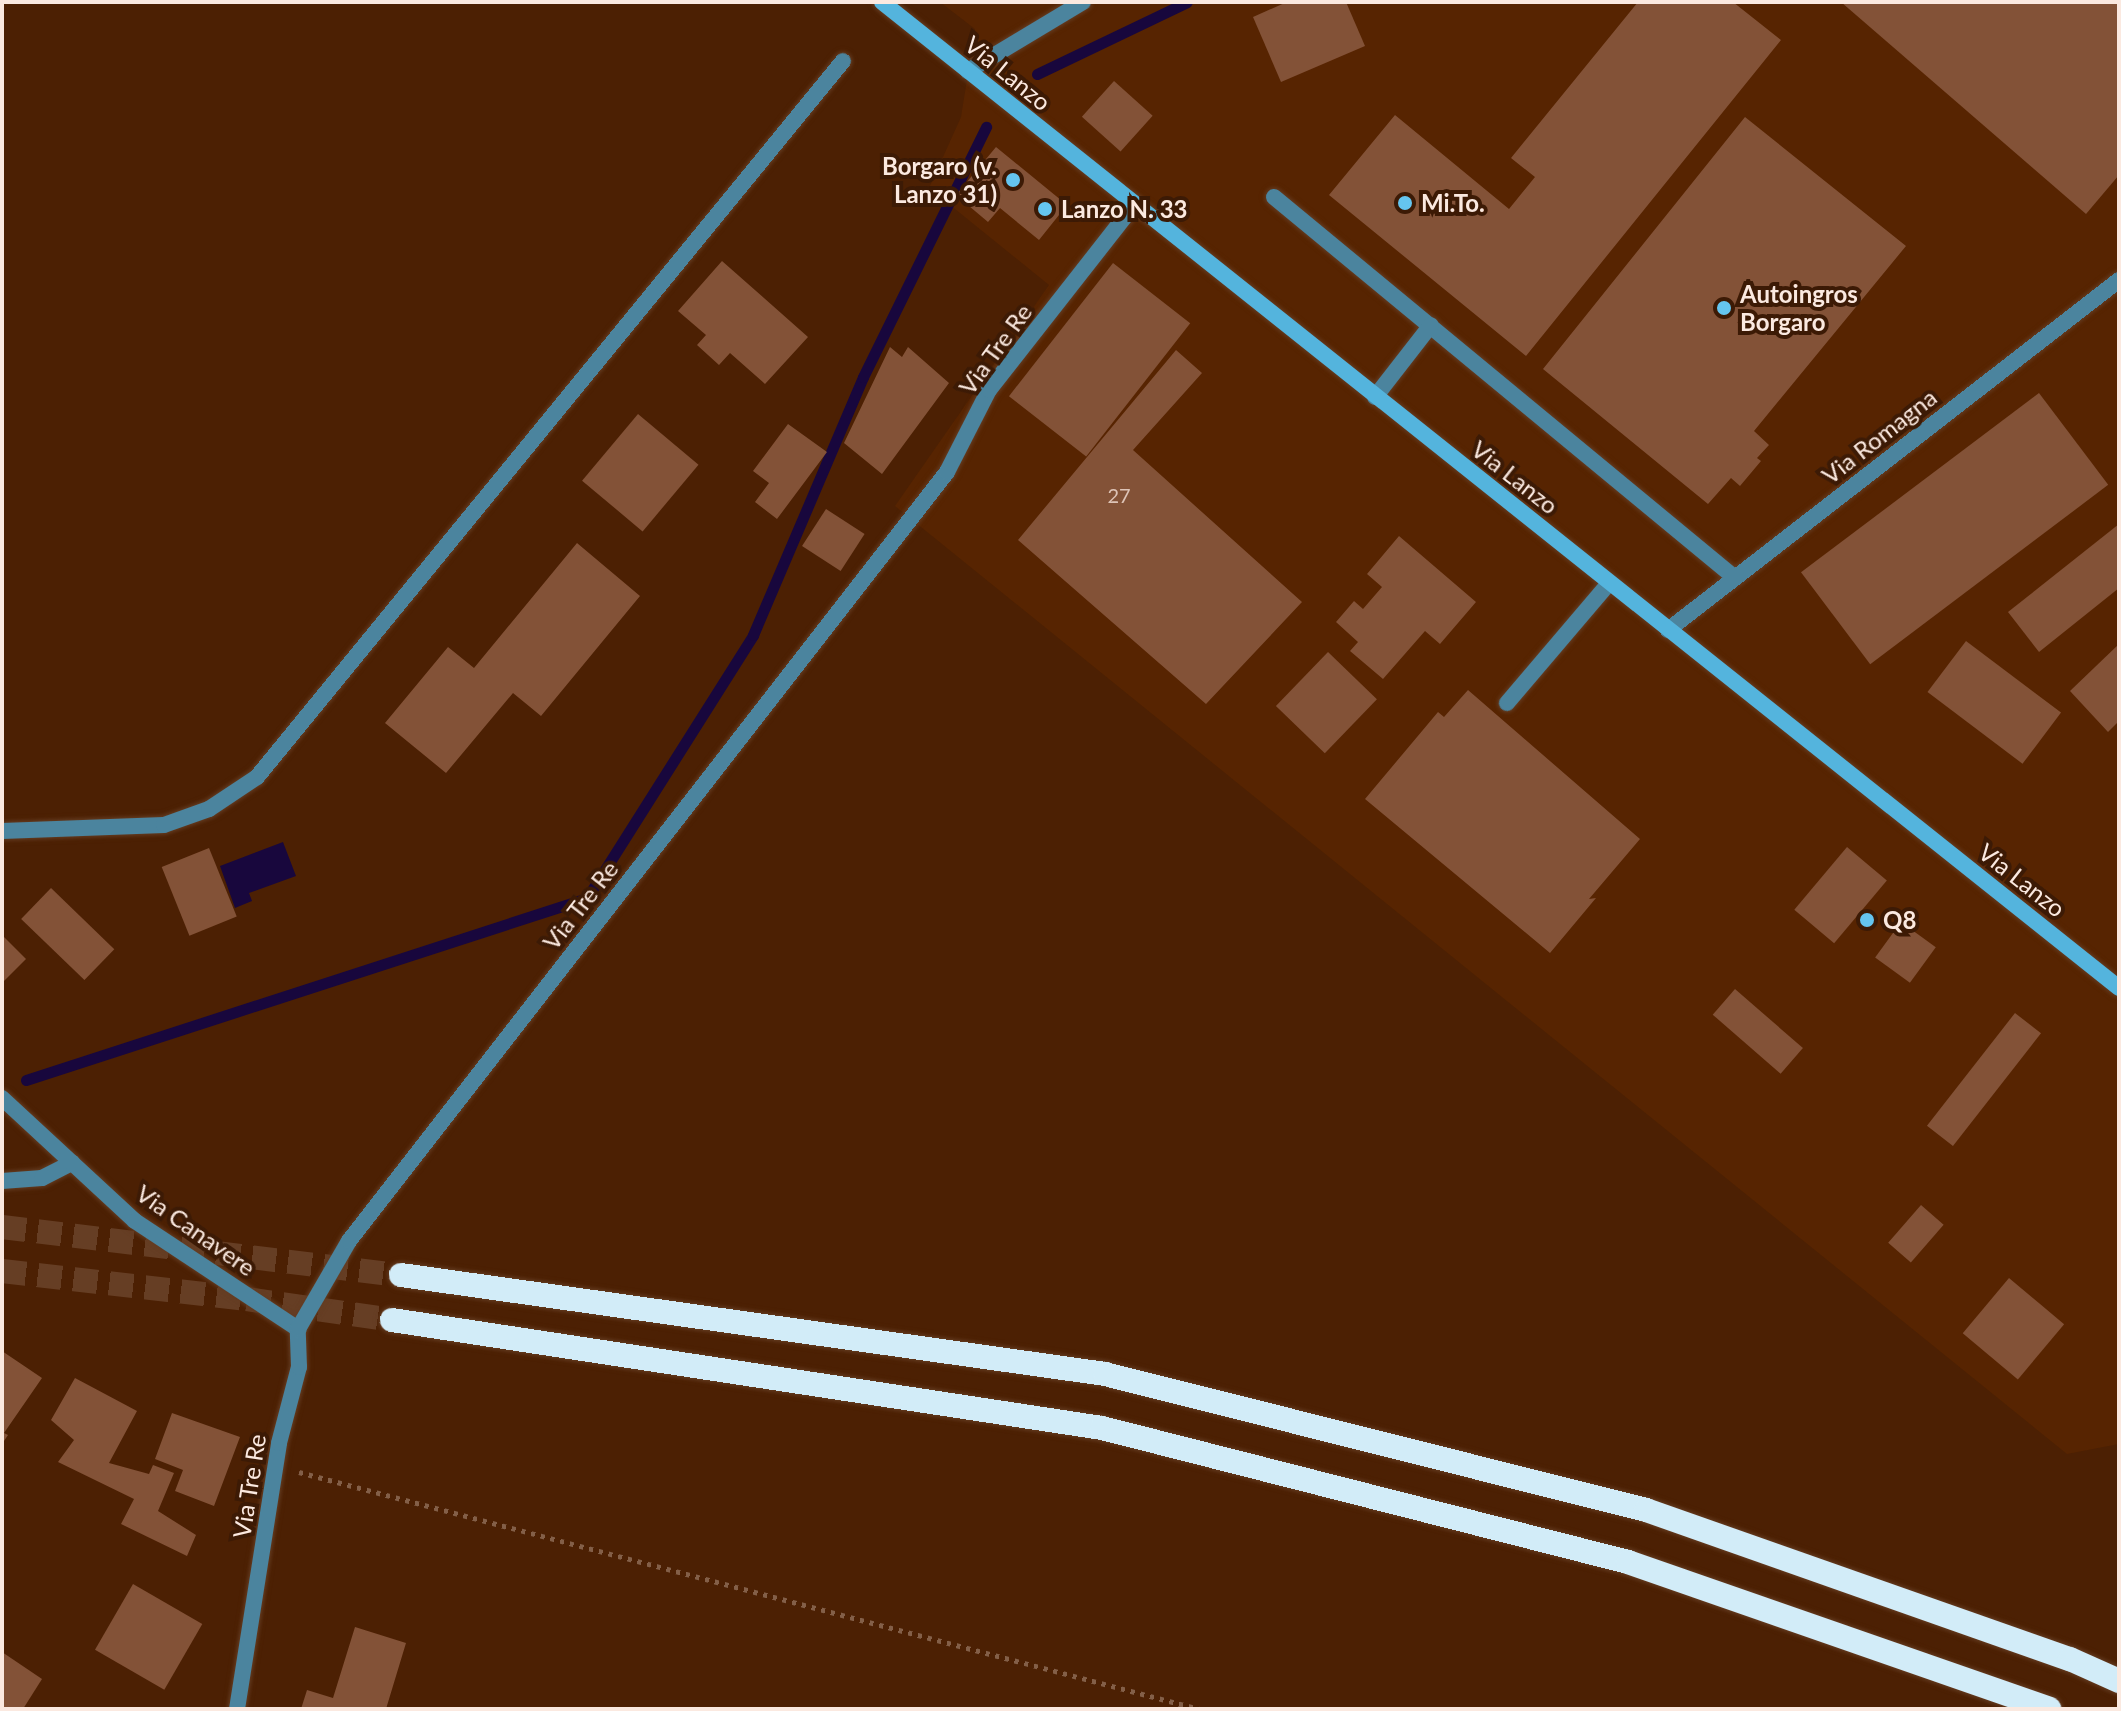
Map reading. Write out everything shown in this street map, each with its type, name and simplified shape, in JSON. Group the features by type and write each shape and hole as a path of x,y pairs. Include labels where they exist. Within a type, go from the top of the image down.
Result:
{"highway":[{"path":"401,1275 1105,1374 1646,1510 2070,1659 2119,1681"},
{"path":"392,1320 1102,1428 1628,1562 2049,1709"}],"street":[{"name":"Via Lanzo","path":"882,2 2119,988"},
{"path":"968,71 1083,2"},
{"path":"2,831 164,825 209,809 257,777 843,61"},
{"path":"1274,197 1735,578"},
{"name":"Via Tre Re","path":"237,1709 276,1465 299,1367 298,1329 349,1241 947,472 989,390 1134,205"},
{"name":"Via Romagna","path":"1668,630 2119,280"},
{"path":"1375,397 1431,325"},
{"path":"1507,703 1609,583"},
{"name":"Via Canavere","path":"2,1098 135,1221 298,1329"},
{"path":"2,1181 42,1178 72,1163"}],"path":[{"path":"276,1465 1199,1709"}],"shaded area":[{"path":"940,2 2119,2 2119,1444 2067,1454 895,506 1049,285 929,188 961,117 975,29"},
{"path":"283,842 296,876 249,893 252,901 235,908 220,866"}],"building":[{"path":"1287,2 1346,2 1365,46 1281,82 1253,17"},
{"path":"1638,2 1733,2 1781,40 1526,356 1329,195 1395,115 1509,209 1535,177 1511,158"},
{"path":"1841,2 2119,2 2119,175 2086,214"},
{"path":"1114,81 1153,116 1121,151 1082,117"},
{"name":"Autoingros Borgaro","path":"1745,117 1906,246 1754,431 1769,445 1757,458 1761,461 1740,486 1731,478 1708,504 1543,369"},
{"path":"996,147 1067,205 1039,240 1000,208 988,222 956,195"},
{"path":"722,261 808,337 765,384 730,353 719,365 697,345 706,335 678,311"},
{"path":"1113,263 1190,323 1086,457 1009,396"},
{"path":"890,347 902,357 908,347 949,383 882,474 844,443"},
{"path":"1176,350 1202,373 1133,450 1302,602 1206,704 1018,540"},
{"path":"2039,393 2108,485 1870,664 1801,572"},
{"path":"638,414 699,465 643,531 582,481"},
{"path":"788,424 827,452 777,519 755,502 769,483 753,471"},
{"path":"826,509 865,534 841,571 802,546"},
{"path":"2119,524 2119,588 2039,652 2008,612"},
{"path":"1399,536 1476,602 1440,644 1425,631 1383,679 1350,651 1358,642 1336,622 1354,601 1363,609 1382,587 1367,574"},
{"path":"577,543 640,596 541,716 513,693 446,773 385,723 448,647 474,668"},
{"path":"1966,641 2061,713 2023,764 1927,692"},
{"path":"2119,644 2119,721 2108,732 2070,691"},
{"path":"1328,652 1377,699 1325,753 1276,706"},
{"path":"1468,690 1640,839 1589,899 1596,898 1550,953 1365,799 1438,712 1444,717"},
{"path":"1847,847 1887,880 1834,943 1794,910"},
{"path":"209,848 237,917 189,936 162,867"},
{"path":"51,888 114,949 84,980 21,919"},
{"path":"1901,922 1936,947 1910,983 1875,958"},
{"path":"2,935 26,959 2,983"},
{"path":"1735,989 1803,1048 1781,1074 1713,1015"},
{"path":"2015,1013 2041,1033 1953,1146 1927,1126"},
{"path":"1921,1205 1944,1225 1911,1262 1888,1243"},
{"path":"2009,1278 2064,1324 2018,1379 1963,1333"},
{"path":"2,1351 42,1378 4,1433 8,1435 2,1444"},
{"path":"75,1378 137,1411 109,1463 149,1474 153,1465 174,1473 158,1511 196,1535 187,1556 121,1524 134,1499 58,1462 74,1440 51,1420"},
{"path":"172,1413 240,1437 214,1506 175,1491 183,1470 155,1459"},
{"path":"133,1584 202,1624 164,1690 95,1650"},
{"path":"355,1627 406,1643 386,1709 301,1709 307,1690 333,1698"},
{"path":"2,1652 42,1679 23,1709 2,1709"}],"waterway":[{"path":"1037,74 1187,2"},
{"path":"26,1080 587,898 753,635 863,377 986,127"}],"tunnel":[{"path":"2,1227 401,1275"},
{"path":"2,1271 247,1299 392,1320"}],"place":[{"name":"Borgaro (v. Lanzo 31)","path":"1013,180"},
{"name":"Mi.To.","path":"1405,203"},
{"name":"Lanzo N. 33","path":"1045,209"},
{"name":"Autoingros Borgaro","path":"1724,308"},
{"name":"Q8","path":"1867,920"}]}
